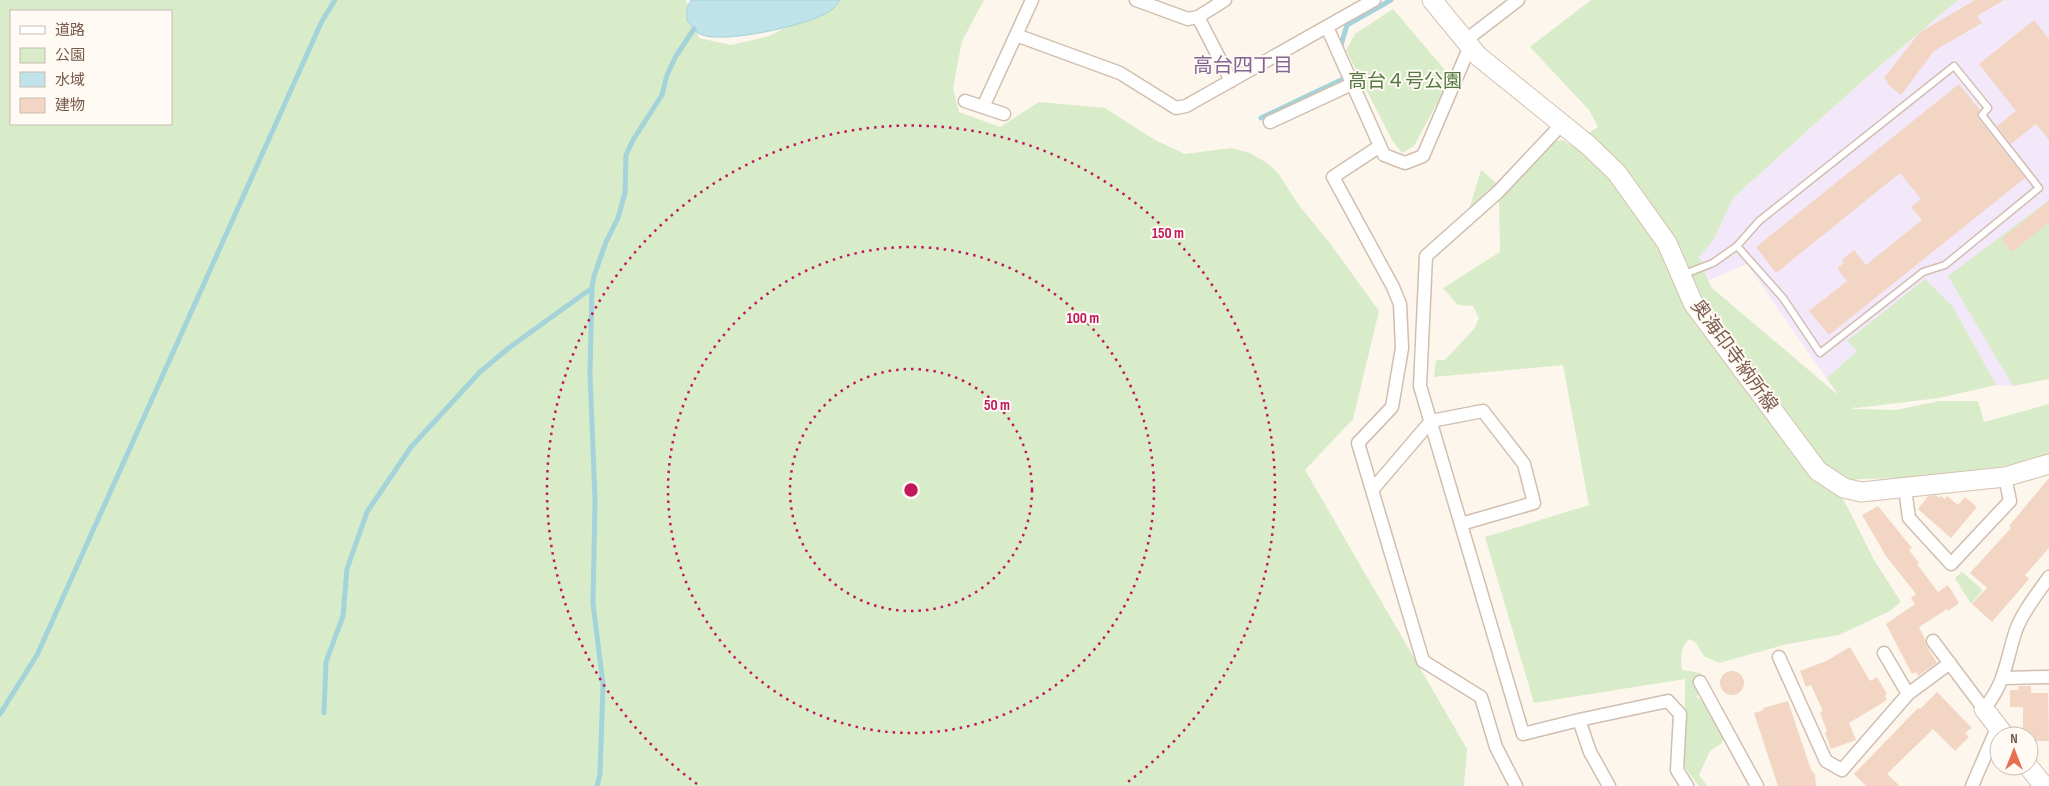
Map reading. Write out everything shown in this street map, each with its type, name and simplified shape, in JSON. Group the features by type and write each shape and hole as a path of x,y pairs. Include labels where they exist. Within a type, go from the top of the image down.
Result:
{"main road":[{"name":"奥海印寺納所線","path":"1432,0 1478,56 1588,145 1616,173 1667,243 1693,303 1818,471 1844,488 1862,492 1905,489 2005,476 2049,464"},
{"path":"1984,709 1997,726"}],"street":[{"path":"982,107 1032,0"},
{"path":"1136,0 1188,19 1198,17 1225,0"},
{"path":"1016,35 1120,73 1176,108 1186,106 1374,0"},
{"path":"1327,27 1384,155 1406,163 1423,156 1468,43 1518,0"},
{"path":"1198,17 1231,81"},
{"path":"1270,122 1352,84"},
{"path":"965,101 1004,114"},
{"path":"1562,124 1498,192 1426,256 1420,386 1523,734 1668,701 1680,714 1677,770 1687,786"},
{"path":"1380,146 1333,177 1393,286 1400,304 1402,348 1392,407 1358,443 1423,661 1481,697 1496,748 1516,786"},
{"path":"1373,489 1431,421 1483,411 1524,464 1534,503 1461,524"},
{"path":"1905,489 1909,518 1951,564 2010,501 2005,476"},
{"path":"1933,641 1984,709 1994,697 2003,678 2017,628 2043,596 2049,576"},
{"path":"1884,653 1908,694"},
{"path":"1779,656 1826,761 1842,770 1908,694 1950,663"},
{"path":"2003,678 2049,677"},
{"path":"1700,682 1757,786"},
{"path":"1579,720 1590,752 1609,786"},
{"path":"1972,786 1989,754"}],"lane":[{"path":"1681,276 1713,263 1737,246 1759,221 1954,66 1988,108 1982,115 2039,188 1945,265 1923,272 1820,353 1783,298 1737,246"}],"shaded area":[{"path":"1958,0 2049,0 2049,379 2013,386 1996,385 1938,398 1856,408 1844,404 1747,264 1709,280 1699,257 1714,239 1733,198 1868,76"}],"green space":[{"path":"0,0 686,0 699,38 731,45 769,36 814,13 821,0 984,0 962,41 953,88 959,112 1000,127 1039,102 1105,108 1155,140 1185,154 1232,148 1250,153 1267,163 1278,173 1298,204 1329,242 1379,311 1353,419 1305,470 1467,749 1464,786 0,786"},
{"path":"1591,0 1958,0 1868,76 1733,198 1714,239 1699,257 1711,287 1838,395 1827,378 1857,351 1847,341 1925,279 1953,307 1996,385 1938,398 1856,408 1852,406 1854,409 1896,410 1939,401 1978,401 1984,422 2049,404 2049,454 2006,466 1905,478 1859,479 1835,485 1874,560 1901,602 1890,611 1839,635 1787,644 1719,663 1704,656 1696,643 1689,639 1682,650 1682,670 1701,673 1701,683 1697,697 1708,706 1724,735 1722,743 1710,751 1699,775 1707,786 1699,786 1685,768 1685,679 1534,703 1485,537 1589,505 1563,365 1434,377 1436,360 1445,360 1474,329 1479,318 1473,306 1458,305 1443,288 1500,252 1499,199 1554,141 1563,140 1570,145 1598,127 1589,110 1530,47"},
{"name":"高台４号公園","path":"1393,9 1451,77 1414,146 1402,153 1392,140 1346,50 1355,34"},
{"path":"1481,170 1497,184 1470,215 1468,213"},
{"path":"2049,200 2049,379 2013,386 1948,276"},
{"path":"1962,572 1983,590 1971,604 1955,578"}],"water":[{"path":"691,0 840,0 831,10 804,22 765,32 711,37 694,30 687,20 687,8"}],"building":[{"path":"1975,0 2004,0 1977,16 1982,23 1934,51 1901,95 1887,84 1888,82 1884,78 1919,33"},
{"path":"2034,20 2049,39 2049,140 2036,124 2011,144 1997,126 2016,111 1979,64"},
{"path":"1959,84 1980,110 1977,114 1978,118 2025,178 1829,335 1809,311 1847,281 1837,268 1844,263 1842,260 1854,250 1866,265 1922,220 1911,207 1921,199 1900,173 1776,273 1756,247"},
{"path":"2049,201 2049,223 2012,252 2001,239"},
{"path":"2049,478 2049,548 2025,575 2029,579 1992,622 1972,604 1987,588 1970,573 2011,528 2009,526"},
{"path":"1936,495 1939,498 1941,496 1945,499 1947,496 1958,505 1965,497 1977,507 1951,538 1918,509 1928,496"},
{"path":"1878,506 1912,548 1909,550 1919,563 1917,564 1938,592 1948,585 1959,603 1919,627 1926,645 1937,663 1918,676 1916,672 1912,674 1886,624 1915,604 1911,598 1916,594 1886,556 1862,515"},
{"path":"1850,647 1870,681 1877,677 1887,694 1885,696 1887,700 1849,723 1856,740 1831,749 1820,712 1823,711 1811,685 1806,687 1800,671 1826,661"},
{"path":"1732,671 1741,674 1744,683 1741,692 1732,695 1723,692 1720,683 1723,674"},
{"path":"2018,686 2031,686 2031,693 2048,693 2049,741 2039,741 2039,726 2023,726 2023,707 2010,707 2010,690 2018,690"},
{"path":"1937,692 1972,728 1965,733 1969,737 1955,751 1933,729 1887,774 1900,786 1866,786 1854,774 1918,708 1920,709"},
{"path":"1788,701 1811,770 1815,774 1816,786 1778,786 1754,713 1764,710 1763,708"}],"waterway":[{"path":"0,714 37,655 322,21 335,0"},
{"path":"1342,48 1341,45 1347,25 1391,0"},
{"path":"597,786 600,774 603,685 593,603 595,500 590,373 592,288 594,276 606,242 618,218 625,193 626,155 633,140 662,95 667,75 676,56 694,29"},
{"path":"1261,118 1343,79"},
{"path":"324,713 326,662 343,616 347,569 367,512 411,447 480,372 510,347 592,288"}],"district":[{"name":"高台四丁目","path":"1243,66"}]}
